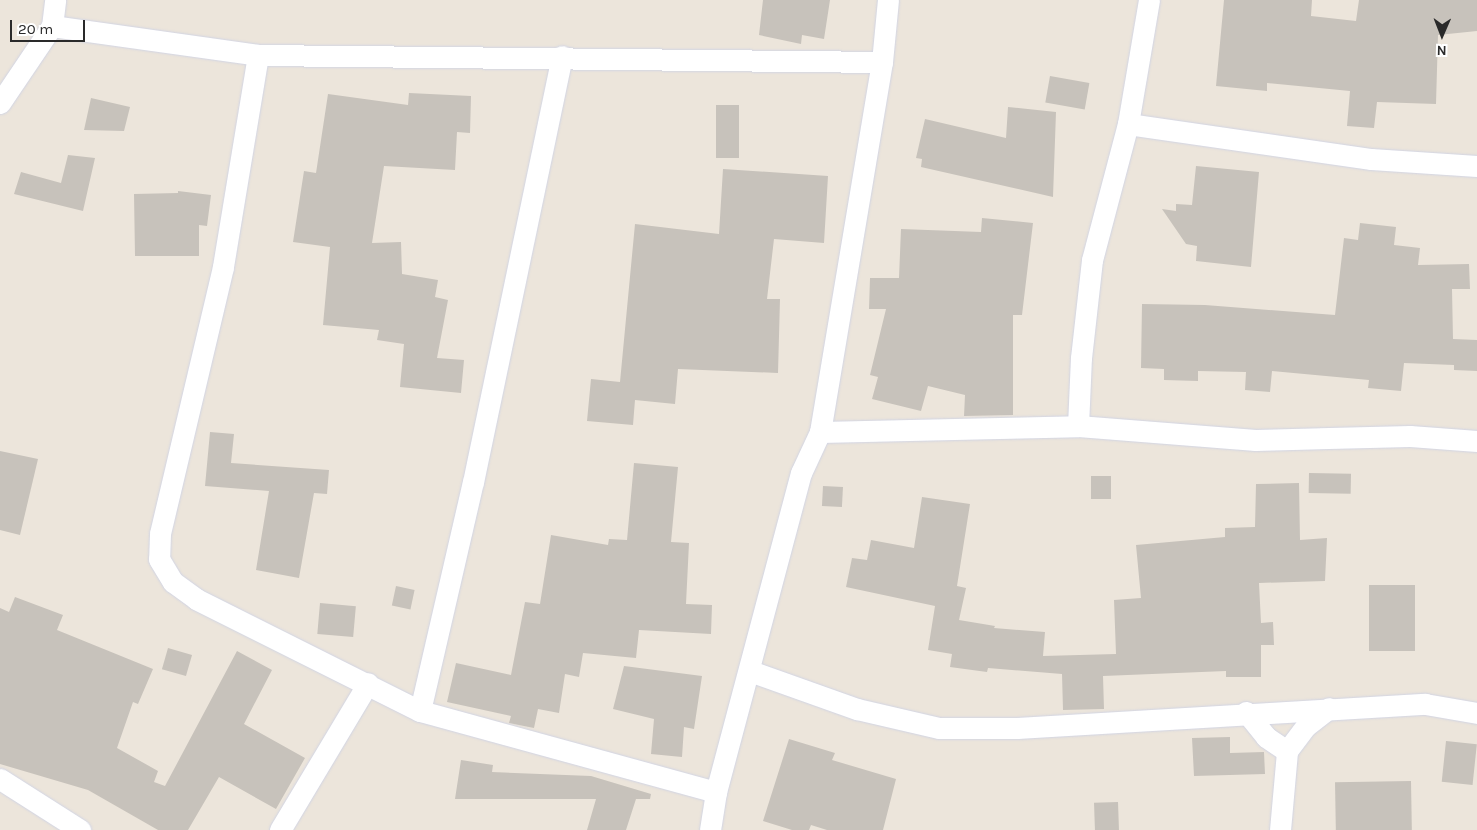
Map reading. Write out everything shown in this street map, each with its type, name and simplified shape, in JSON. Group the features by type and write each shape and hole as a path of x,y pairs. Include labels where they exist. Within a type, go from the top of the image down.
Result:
{"street":[{"path":"0,103 52,26 55,0"},
{"path":"710,830 716,792 750,671 801,473 820,432 882,62 888,0"},
{"path":"1078,426 1081,358 1092,260 1128,124 1149,0"},
{"path":"52,26 258,55 562,56 882,62"},
{"path":"258,55 222,267 160,534 159,559 173,582 196,598 368,683 420,711 716,792"},
{"path":"420,711 473,482 562,56"},
{"path":"1128,124 1371,159 1477,166"},
{"path":"820,432 1078,426 1255,440 1410,436 1477,441"},
{"path":"750,671 857,709 939,728 1016,728 1246,712 1425,704 1477,713"},
{"path":"280,830 368,683"},
{"path":"1280,830 1287,750 1306,726 1329,708"},
{"path":"1246,712 1266,737 1287,750"},
{"path":"0,780 80,830"}],"building":[{"path":"763,0 830,0 824,39 802,35 801,44 759,35"},
{"path":"1224,0 1312,0 1311,16 1356,21 1359,0 1477,0 1477,31 1438,35 1436,104 1377,102 1374,128 1347,126 1350,91 1267,83 1267,91 1216,86"},
{"path":"1050,76 1089,83 1085,110 1045,103"},
{"path":"409,93 471,96 470,133 457,132 455,170 384,166 372,243 401,242 402,274 438,280 435,297 448,300 437,358 464,360 461,393 400,387 404,344 377,340 379,330 323,325 330,247 293,242 304,171 316,173 328,94 408,105"},
{"path":"91,98 130,107 124,131 84,130"},
{"path":"716,105 739,105 739,158 716,158"},
{"path":"1008,107 1056,112 1053,197 921,167 922,159 916,158 925,119 1006,138"},
{"path":"68,155 95,158 83,211 14,194 21,172 61,183"},
{"path":"1196,166 1259,172 1251,267 1196,261 1197,246 1186,244 1162,209 1176,211 1176,204 1192,205"},
{"path":"723,169 828,176 824,243 774,239 767,299 780,299 778,373 678,369 675,404 635,400 633,425 587,421 591,379 620,382 635,224 719,234"},
{"path":"178,191 211,195 207,226 199,225 199,256 135,256 134,194 178,193"},
{"path":"982,218 1033,223 1022,315 1013,315 1013,415 964,416 965,395 928,386 921,411 872,399 878,377 870,375 886,309 869,309 870,278 899,278 901,229 981,232"},
{"path":"1360,223 1396,227 1394,245 1420,248 1418,265 1469,264 1470,289 1452,289 1453,339 1477,340 1477,371 1454,370 1454,365 1404,363 1401,391 1368,388 1369,380 1272,371 1270,392 1245,390 1246,372 1198,371 1198,381 1164,380 1164,369 1141,368 1142,304 1205,305 1335,315 1344,238 1358,240"},
{"path":"210,432 234,434 231,463 329,470 327,494 314,493 299,578 256,570 269,491 205,486"},
{"path":"0,451 38,459 20,535 0,530"},
{"path":"634,463 678,467 671,542 689,543 686,604 712,605 711,634 639,630 636,658 583,653 579,677 565,674 559,713 538,709 534,728 509,723 511,716 447,702 456,663 511,675 525,602 540,604 551,535 608,545 609,539 627,540"},
{"path":"1309,473 1351,474 1351,494 1309,493"},
{"path":"1091,476 1111,476 1111,499 1091,499"},
{"path":"1299,483 1300,540 1327,538 1325,581 1259,583 1261,623 1273,622 1274,645 1261,645 1261,677 1226,677 1226,671 1103,676 1104,709 1063,710 1062,674 988,668 987,672 950,667 952,654 928,650 935,606 846,587 852,558 867,560 871,540 914,548 922,497 970,504 957,586 966,588 959,620 995,626 994,628 1045,632 1043,656 1116,654 1114,600 1141,598 1136,545 1225,537 1225,528 1255,527 1256,484"},
{"path":"823,486 843,487 842,507 822,506"},
{"path":"1369,585 1415,585 1415,651 1369,651"},
{"path":"396,586 415,590 410,610 392,606"},
{"path":"15,597 63,615 57,630 153,669 138,704 133,702 117,748 158,771 154,782 165,786 237,651 272,670 244,724 305,758 276,809 219,777 188,830 158,830 88,790 0,764 0,608 9,612"},
{"path":"320,603 356,606 353,637 317,634"},
{"path":"168,648 192,655 186,676 162,669"},
{"path":"624,666 702,676 694,729 684,727 682,757 651,754 654,719 613,709"},
{"path":"1230,737 1230,753 1264,752 1265,774 1194,776 1192,738"},
{"path":"789,739 835,753 832,760 896,779 883,830 827,830 811,825 809,830 792,830 763,821"},
{"path":"1446,741 1477,744 1473,785 1442,782"},
{"path":"461,760 493,765 492,772 591,776 651,794 650,799 636,799 626,830 587,830 596,799 455,799"},
{"path":"1411,781 1412,830 1336,830 1335,782"},
{"path":"1118,802 1119,830 1095,830 1094,803"}]}
